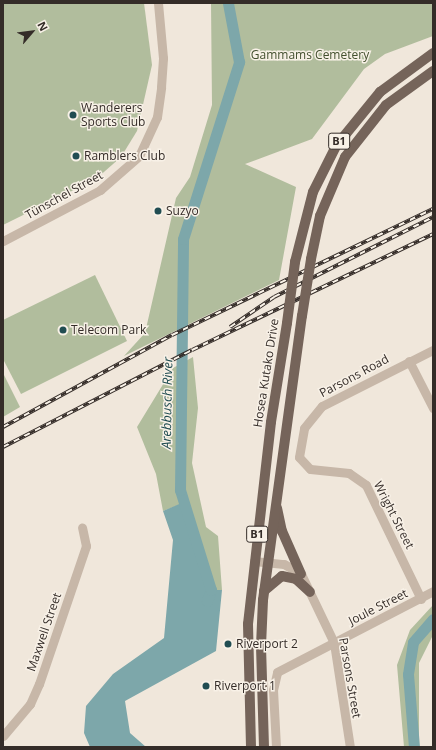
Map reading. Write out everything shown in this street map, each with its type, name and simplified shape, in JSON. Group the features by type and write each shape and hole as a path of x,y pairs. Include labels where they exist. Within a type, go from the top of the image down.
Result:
{"main road":[{"name":"Hosea Kutako Drive","path":"251,747 248,624 254,561 295,262 313,192 336,146 380,92 433,53"},
{"name":"B1","path":"264,747 260,646 267,562 302,316 311,259 320,216 345,156 386,105 433,70"},
{"path":"276,496 282,531 301,574"},
{"path":"264,591 282,576 296,578 310,592"}],"street":[{"name":"Tünschel Street","path":"3,241 100,190 139,156 157,117 161,87 163,58 158,3"},
{"name":"Parsons Road","path":"301,463 303,436 312,416 322,406 433,350"},
{"path":"409,361 433,408"},
{"name":"Wright Street","path":"301,463 310,469 349,473 366,485 421,599"},
{"name":"Maxwell Street","path":"3,736 30,704 39,684 86,546 82,527"},
{"path":"254,561 284,564 301,574"},
{"name":"Parsons Street","path":"301,574 334,643 350,747"},
{"name":"Joule Street","path":"276,747 273,678 277,672 421,599 433,591"}],"green space":[{"name":"Wanderers Sports Club","path":"3,3 144,3 152,65 137,131 121,157 96,179 3,225"},
{"name":"Gammams Cemetery","path":"211,3 433,3 433,36 385,54 364,69 312,139 245,164 296,187 279,280 124,356 145,333 176,198 190,177 212,105"},
{"name":"Telecom Park","path":"95,275 127,341 21,394 3,359 3,320"},
{"path":"193,357 198,408 192,463 206,527 218,536 222,590 211,590 184,503 163,511 156,474 137,427 173,368"},
{"path":"3,373 20,407 3,417"},
{"path":"433,605 433,635 419,663 419,747 404,747 397,665 410,630"}],"water":[{"path":"184,502 211,590 222,590 216,651 125,701 130,733 146,747 90,747 84,733 86,706 113,674 164,638 173,540 163,511"}],"waterway":[{"name":"Arebbusch River","path":"207,601 211,590 180,490 183,239 239,62 228,3"},
{"path":"414,747 408,674 413,642 433,619"}],"railway":[{"path":"3,427 172,335 433,209"},
{"path":"230,327 274,297 433,217"},
{"path":"3,447 192,350 433,234"}],"place":[{"name":"Wanderers Sports Club","path":"73,115"},
{"name":"Ramblers Club","path":"76,156"},
{"name":"Suzyo","path":"158,211"},
{"name":"Telecom Park","path":"63,330"},
{"name":"Riverport 2","path":"228,644"},
{"name":"Riverport 1","path":"206,686"}]}
